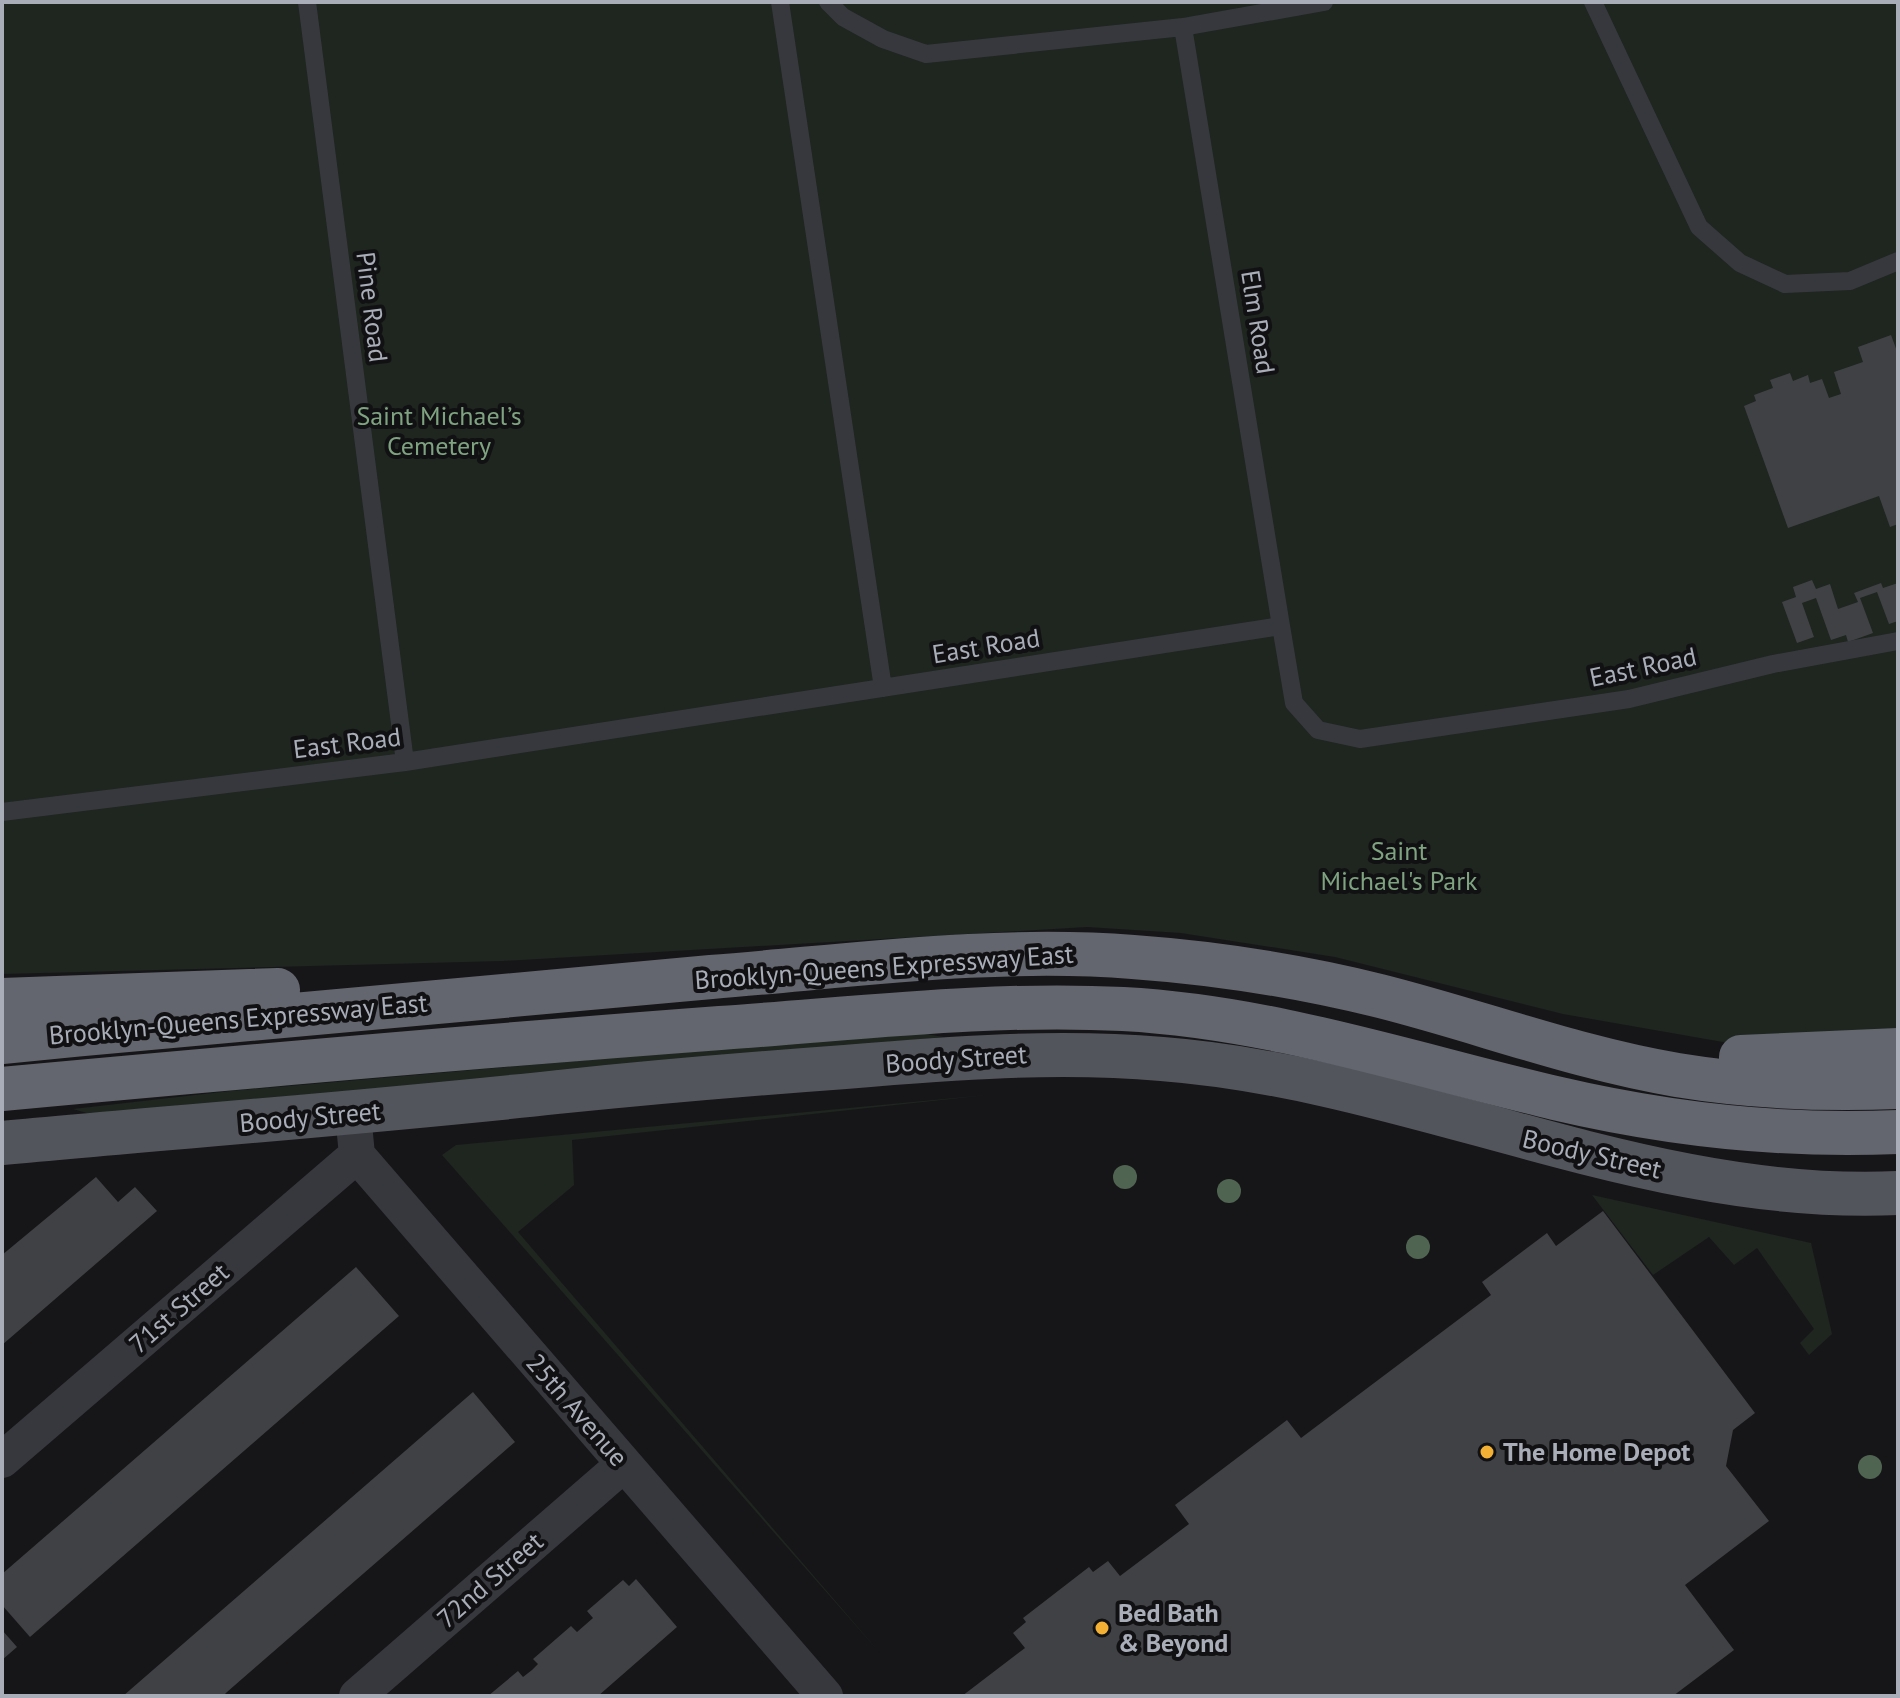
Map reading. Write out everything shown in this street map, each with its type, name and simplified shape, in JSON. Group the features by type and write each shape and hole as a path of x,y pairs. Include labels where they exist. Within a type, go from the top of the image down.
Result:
{"highway":[{"name":"Brooklyn-Queens Expressway East","path":"2,1042 489,996 942,958 1066,954 1132,956 1257,971 1379,996 1612,1061 1677,1075 1805,1088 1898,1087"},
{"path":"2,1000 250,989 489,996"},
{"name":"Brooklyn-Queens Expressway East","path":"2,1089 447,1048 1001,1009 1110,1009 1195,1016 1311,1035 1554,1097 1638,1113 1746,1129 1898,1132"},
{"path":"1465,1020 1724,1056 1768,1058 1898,1050"}],"main road":[{"name":"Boody Street","path":"2,1143 355,1134 662,1081 978,1056 1102,1055 1233,1067 1287,1077 1557,1147 1737,1184 1797,1193 1898,1193"}],"street":[{"name":"71st Street","path":"2,1460 355,1134"},
{"name":"25th Avenue","path":"355,1134 624,1464 825,1696"},
{"name":"72nd Street","path":"357,1696 624,1464"}],"lane":[{"name":"Pine Road","path":"307,2 405,762"},
{"path":"780,2 883,688"},
{"path":"828,2 843,17 883,39 926,54 1183,27 1324,2"},
{"path":"1593,2 1699,227 1740,263 1785,284 1850,281 1898,261"},
{"name":"Elm Road","path":"1183,27 1281,626"},
{"name":"East Road","path":"2,812 405,762 1281,626 1294,703 1318,730 1360,739 1629,699 1773,664 1898,641"}],"green space":[{"name":"Saint Michael’s Cemetery","path":"2,2 1898,2 1898,1031 1723,1042 1563,1014 1335,957 1181,933 1087,927 502,961 2,974"},
{"path":"913,1032 944,1037 90,1114 73,1109 230,1091"},
{"path":"987,1095 572,1140 574,1185 518,1232 880,1653 442,1155 456,1145"},
{"path":"1592,1195 1811,1243 1832,1334 1809,1355 1800,1343 1814,1329 1757,1248 1734,1265 1709,1237 1653,1275"}],"building":[{"path":"1891,335 1898,354 1898,524 1890,527 1879,496 1788,528 1744,406 1756,401 1754,395 1773,388 1770,380 1790,373 1793,381 1808,375 1810,383 1822,379 1829,398 1841,394 1834,372 1863,362 1858,347"},
{"path":"1812,580 1816,589 1830,584 1838,609 1858,602 1854,593 1881,583 1883,588 1898,583 1898,621 1889,624 1877,592 1860,598 1873,633 1848,642 1846,635 1831,640 1816,598 1802,603 1814,637 1797,643 1782,602 1796,597 1793,587"},
{"path":"96,1177 118,1202 135,1187 157,1211 2,1345 2,1255"},
{"name":"The Home Depot","path":"1603,1211 1755,1413 1733,1430 1726,1466 1769,1521 1685,1585 1734,1650 1673,1696 962,1696 1025,1648 1013,1633 1026,1622 1023,1618 1089,1567 1093,1572 1108,1561 1120,1576 1189,1524 1175,1505 1287,1420 1301,1438 1491,1295 1482,1282 1547,1233 1556,1246"},
{"path":"356,1267 399,1316 30,1637 2,1605 2,1574"},
{"path":"473,1392 515,1442 223,1696 123,1696"},
{"path":"636,1579 677,1627 598,1696 488,1696 518,1671 523,1677 532,1670 538,1664 533,1659 571,1626 577,1632 593,1618 587,1611 623,1580 629,1586"},
{"path":"2,1630 17,1647 2,1660"}],"place":[{"name":"The Home Depot","path":"1487,1452"},
{"name":"Bed Bath & Beyond","path":"1102,1628"}],"park label":[{"name":"Saint Michael's Park","path":"1399,866"}]}
